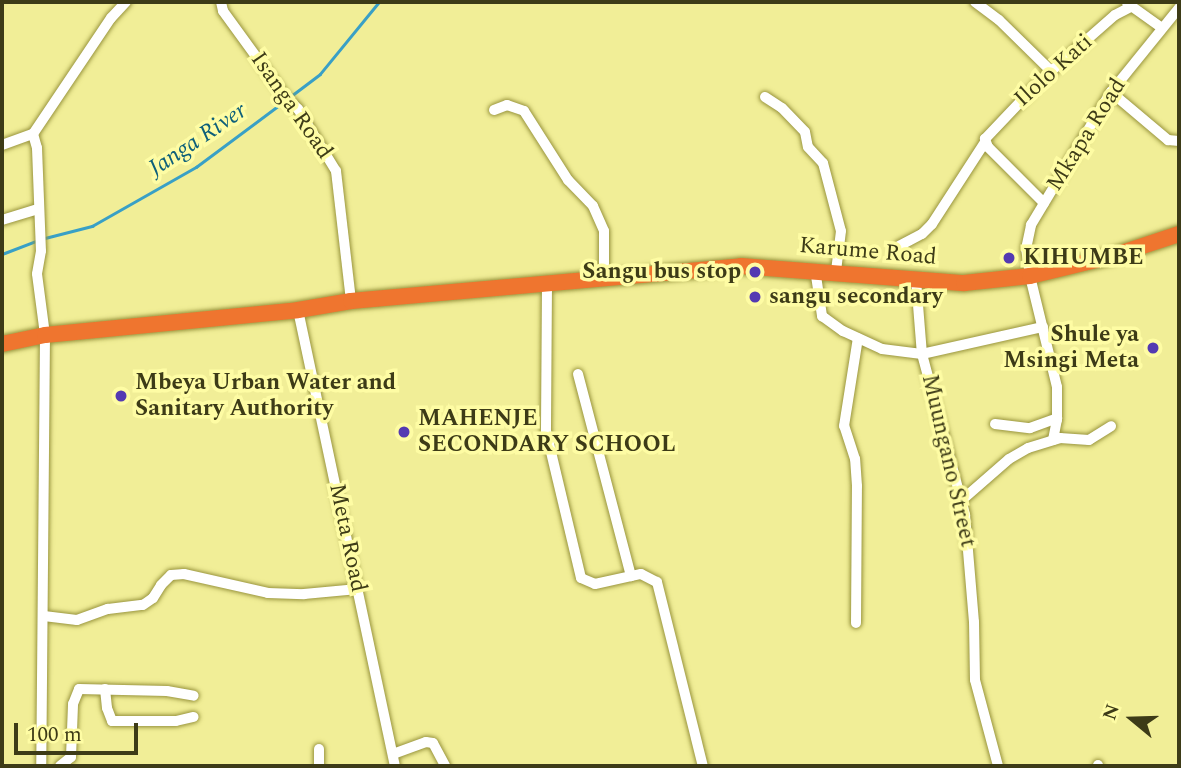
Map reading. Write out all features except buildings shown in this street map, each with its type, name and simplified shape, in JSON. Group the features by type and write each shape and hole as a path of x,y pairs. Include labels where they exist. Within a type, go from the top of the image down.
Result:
{"highway":[{"name":"Karume Road","path":"2,344 46,335 298,310 351,301 741,266 815,269 964,283 1030,276 1179,234"}],"street":[{"path":"2,145 33,134 111,18 126,2"},
{"name":"Isanga Road","path":"221,2 223,11 284,95 298,109 336,171 351,301"},
{"path":"975,2 1051,71"},
{"path":"1128,4 1162,28"},
{"name":"Ilolo Kati","path":"899,246 922,234 932,224 985,142 1017,102 1128,4"},
{"name":"Mkapa Road","path":"1053,440 1057,418 1056,387 1030,276 1026,249 1031,225 1111,92 1179,8"},
{"path":"1111,92 1168,139 1179,141"},
{"path":"765,97 782,108 805,132 808,147 823,163 841,231 836,271"},
{"path":"494,110 507,104 524,111 568,180 593,206 604,231 604,278"},
{"path":"33,134 37,148 41,251 37,274 46,335 41,766"},
{"path":"985,142 1044,203"},
{"path":"2,220 38,209"},
{"path":"815,269 822,316 881,349 922,354 1043,327"},
{"name":"Muungano Street","path":"916,280 922,354 962,500 970,551 975,680 998,766"},
{"path":"547,284 546,430 581,578 595,584 641,574 657,582 703,766"},
{"name":"Meta Road","path":"298,310 395,766"},
{"path":"856,624 857,486 855,459 844,426 858,338"},
{"path":"578,373 631,576"},
{"path":"995,424 1030,428 1057,418"},
{"path":"962,500 1009,459 1053,440 1089,440 1111,426"},
{"path":"44,616 76,620 108,609 143,606 171,575 184,574 268,593 304,594 358,589"},
{"path":"105,688 107,708 113,721 176,721 194,717"},
{"path":"60,766 71,757 73,704 77,691 105,688 167,691 194,696"},
{"path":"393,754 426,741 433,743 445,766"},
{"path":"319,748 319,766"}],"waterway":[{"name":"Janga River","path":"291,96 320,74 379,2"},
{"name":"Janga River","path":"45,238 92,226 196,167 286,100"},
{"name":"Janga River","path":"2,254 38,240"}],"place":[{"name":"KIHUMBE","path":"1009,258"},
{"name":"Sangu bus stop","path":"755,272"},
{"name":"sangu secondary","path":"755,297"},
{"name":"Shule ya Msingi Meta","path":"1153,348"},
{"name":"Mbeya Urban Water and Sanitary Authority","path":"121,396"},
{"name":"MAHENJE SECONDARY SCHOOL","path":"404,432"}]}
